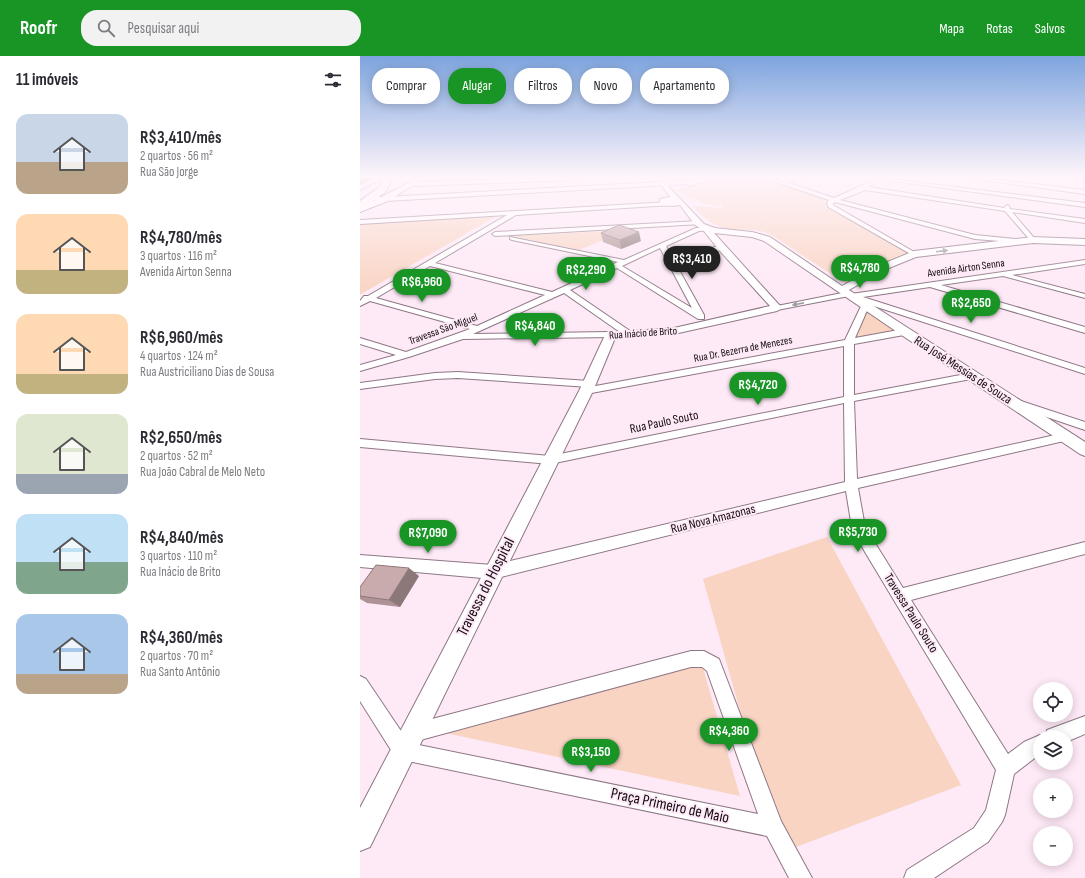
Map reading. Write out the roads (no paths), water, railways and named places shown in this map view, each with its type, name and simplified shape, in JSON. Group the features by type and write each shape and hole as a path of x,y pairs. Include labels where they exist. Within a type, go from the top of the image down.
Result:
{"street":[{"path":"360,222 448,216"},
{"path":"360,304 485,232 509,216"},
{"path":"691,216 703,226 777,308"},
{"path":"848,216 914,254"},
{"path":"896,216 979,238 1085,242"},
{"path":"1012,216 1029,240"},
{"path":"1052,216 1085,221"},
{"path":"495,234 703,226"},
{"name":"Travessa São Miguel","path":"360,368 406,355 460,337 703,226"},
{"name":"Rua José Messias de Souza","path":"703,226 756,235 767,239 904,332 1085,450"},
{"path":"485,232 626,262"},
{"path":"847,293 881,268 914,254 1029,240"},
{"path":"662,245 704,320"},
{"path":"668,256 722,248"},
{"name":"Avenida Airton Senna","path":"847,293 926,284 1085,262"},
{"path":"429,264 553,295"},
{"path":"1066,264 1085,268"},
{"path":"618,266 704,320"},
{"path":"1001,274 1085,296"},
{"path":"926,284 1085,330"},
{"path":"565,290 620,335"},
{"path":"847,293 1085,371"},
{"name":"Rua Inácio de Brito","path":"460,337 620,335 674,332 704,320 777,308 847,293"},
{"path":"360,296 479,329"},
{"name":"Travessa Paulo Souto","path":"865,306 849,342 851,485 855,513 860,528 900,596 1006,768"},
{"name":"Rua Dr. Bezerra de Menezes","path":"362,387 435,376 458,375 588,387 904,332"},
{"name":"Travessa do Hospital","path":"360,837 550,460 588,387 620,335"},
{"path":"360,341 406,355"},
{"path":"362,387 383,362"},
{"name":"Rua Paulo Souto","path":"360,443 550,460 849,399 971,376"},
{"path":"1014,403 1085,426"},
{"name":"Rua Nova Amazonas","path":"360,561 493,572 851,485 1064,437"},
{"path":"900,596 1085,548"},
{"path":"412,733 691,659 704,659 713,665 773,827 801,878"},
{"path":"360,686 403,750"},
{"path":"1072,730 1085,725"},
{"path":"915,878 981,835 995,814 1006,768 1033,748"},
{"name":"Praça Primeiro de Maio","path":"403,750 773,827"}]}
